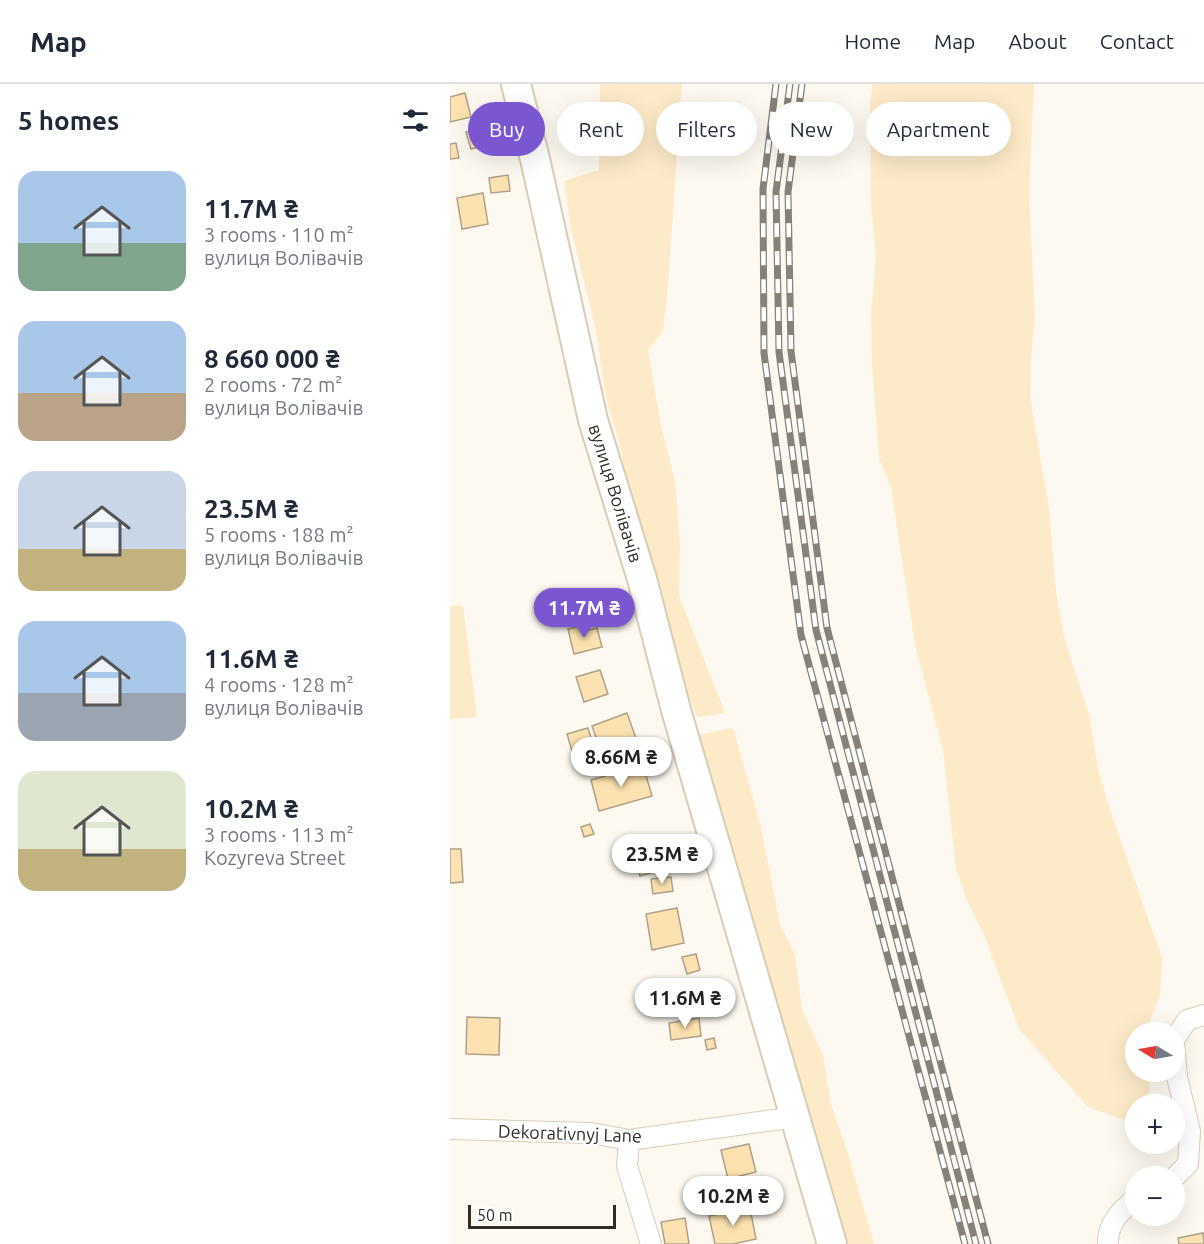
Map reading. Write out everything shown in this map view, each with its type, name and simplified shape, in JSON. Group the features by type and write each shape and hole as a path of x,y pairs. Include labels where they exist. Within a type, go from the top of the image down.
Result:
{"street":[{"name":"вулиця Волівачів","path":"516,84 593,420 642,579 676,710 832,1244"},
{"path":"1185,1023 1187,1020 1204,1016"},
{"path":"1179,1082 1190,1131 1197,1143 1185,1167"},
{"name":"Dekorativnyj Lane","path":"450,1129 591,1132 629,1140 796,1117"},
{"path":"629,1140 627,1166 651,1244"},
{"path":"1108,1244 1108,1237 1118,1212 1125,1207"}],"shaded area":[{"path":"600,84 682,84 681,102 656,102 656,156 677,156 663,331 648,350 661,426 675,481 680,545 679,596 725,713 697,717 671,650 632,510 621,450 606,397 595,326 571,229 564,181 599,170 599,156 644,156 644,102 600,102"},
{"path":"872,84 1034,84 1029,194 1035,317 1030,397 1049,508 1056,592 1064,637 1089,715 1098,769 1113,819 1162,958 1160,995 1150,1022 1125,1022 1125,1082 1149,1082 1150,1091 1148,1094 1125,1094 1125,1120 1088,1107 1019,1029 984,935 968,903 956,869 943,750 915,645 891,488 879,457 872,364 871,315 876,258 871,204 871,156 1011,156 1011,102 870,102"},
{"path":"450,606 463,606 477,717 450,719"},
{"path":"733,728 761,827 780,925 795,954 802,1009 823,1056 831,1105 846,1147 874,1244 840,1244 698,735"}],"building":[{"path":"465,93 468,118 450,122 450,97"},
{"path":"456,143 459,158 450,159 450,144"},
{"path":"508,175 510,191 491,193 489,178"},
{"path":"483,193 488,224 462,229 457,198"},
{"path":"583,625 585,631 597,628 602,647 574,654 568,629"},
{"path":"600,670 608,694 584,702 576,677"},
{"path":"627,713 637,741 602,754 592,726"},
{"path":"588,728 593,744 572,751 567,734"},
{"path":"643,765 652,796 599,811 591,780"},
{"path":"590,824 594,834 584,837 581,827"},
{"path":"658,836 661,847 673,843 679,865 640,876 631,843"},
{"path":"450,849 461,849 463,882 450,883"},
{"path":"671,877 673,891 653,894 651,879"},
{"path":"677,908 684,943 652,950 646,914"},
{"path":"696,954 700,970 687,974 682,957"},
{"path":"694,985 695,997 662,1000 660,989"},
{"path":"467,1017 500,1018 499,1055 466,1054"},
{"path":"699,1018 701,1036 671,1040 669,1023"},
{"path":"714,1038 716,1048 707,1050 705,1040"},
{"path":"749,1144 756,1172 728,1179 721,1150"},
{"path":"744,1183 747,1193 729,1200 725,1190"},
{"path":"750,1208 756,1239 733,1244 715,1244 709,1216"},
{"path":"685,1218 689,1244 665,1244 661,1222"},
{"path":"1203,1233 1204,1244 1179,1244 1178,1238"}],"railway":[{"path":"776,84 763,189 764,353 801,635 965,1244"},
{"path":"790,84 776,192 779,352 816,630 976,1244"},
{"path":"802,84 788,192 791,351 827,628 988,1244"}]}
